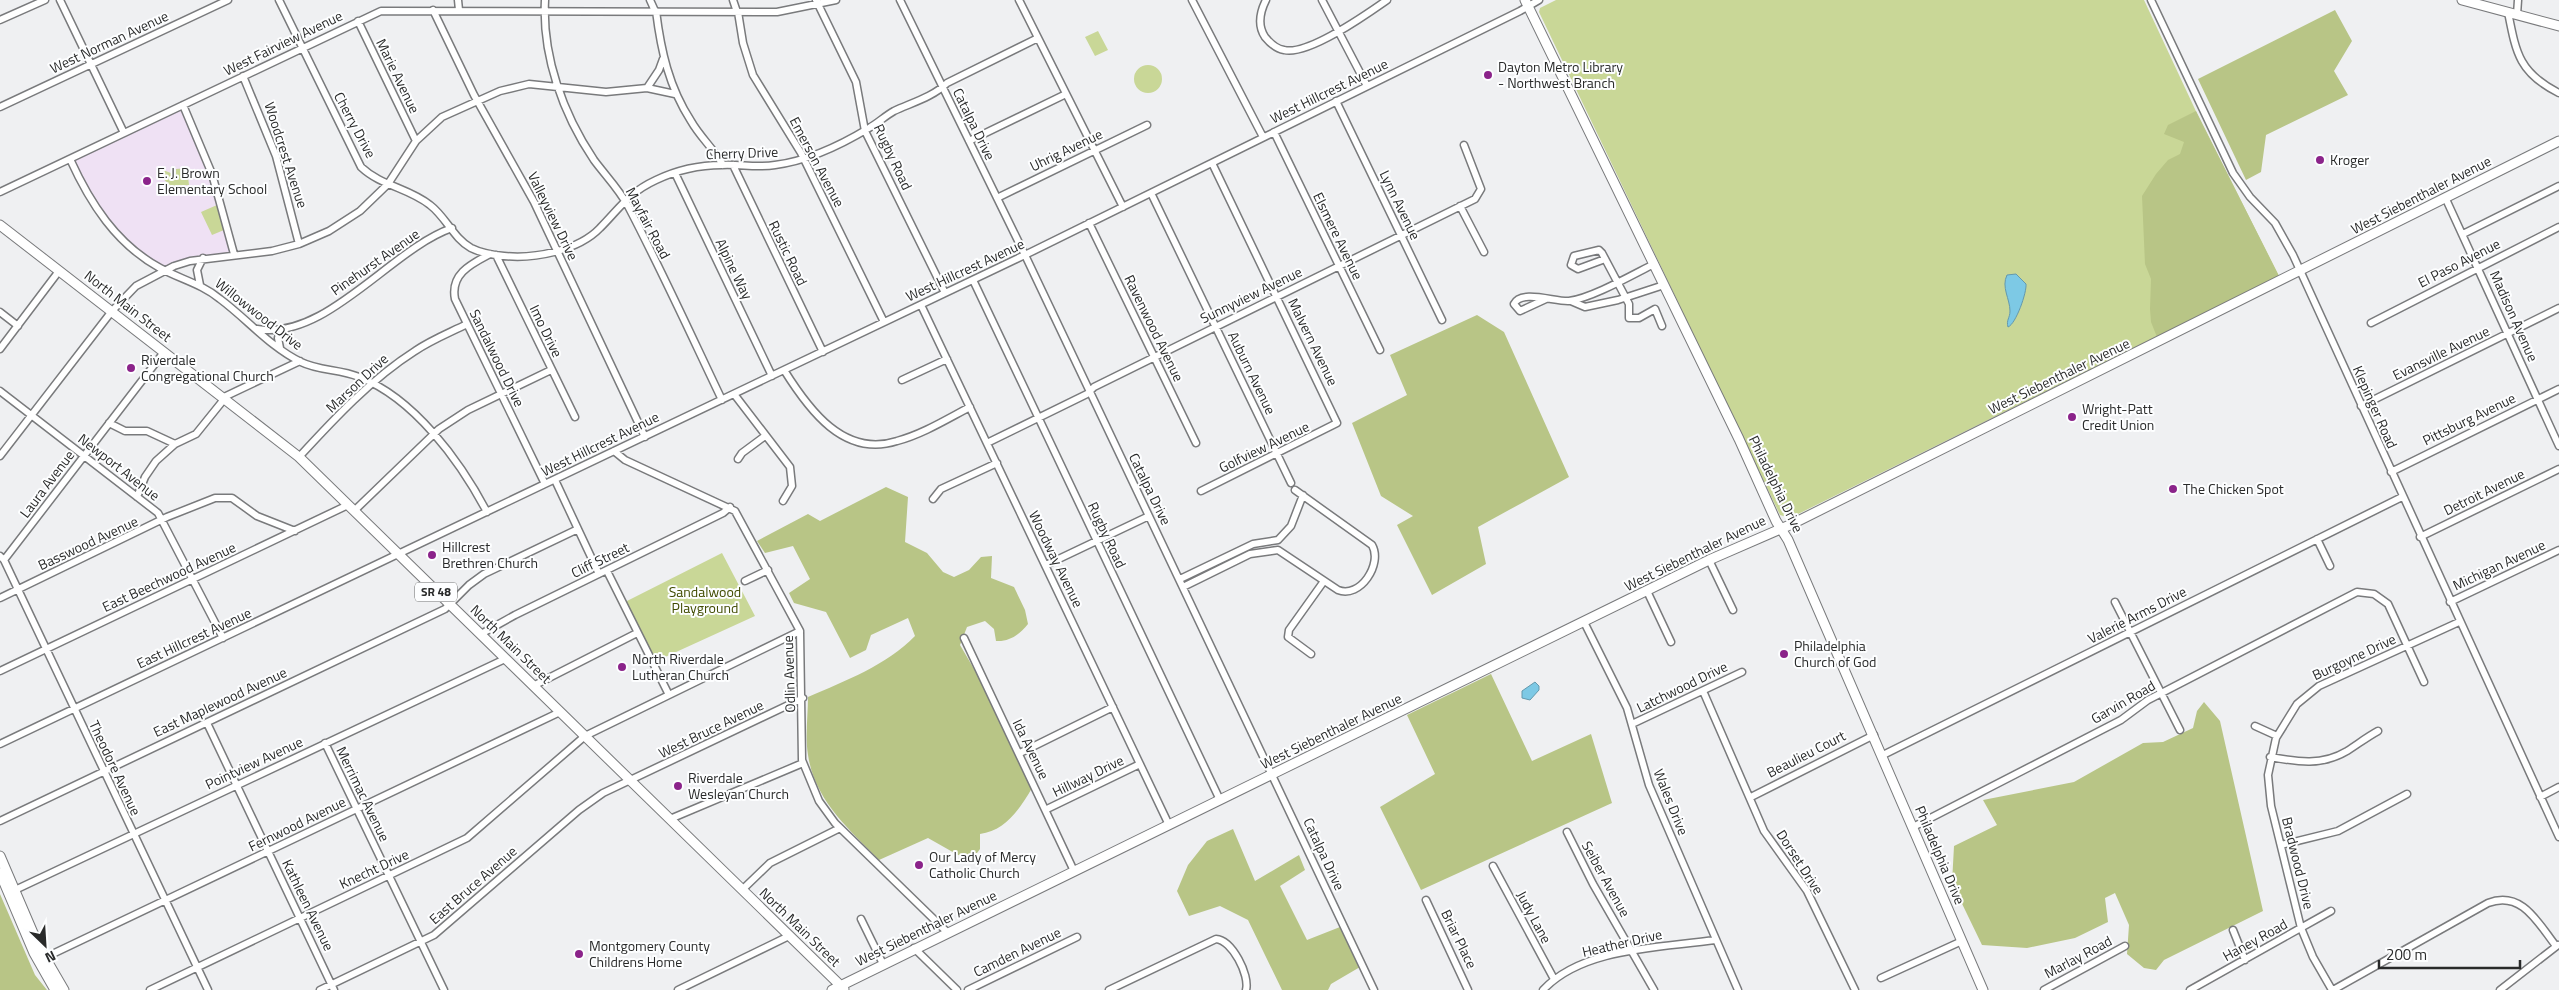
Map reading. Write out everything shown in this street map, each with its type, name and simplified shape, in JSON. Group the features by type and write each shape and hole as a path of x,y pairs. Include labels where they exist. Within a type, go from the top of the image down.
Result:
{"main road":[{"path":"2462,0 2559,26"},
{"name":"Philadelphia Drive","path":"1527,3 1826,625 1983,990"},
{"name":"West Siebenthaler Avenue","path":"839,989 914,948 1709,560 1780,527 1792,524 2559,141"},
{"name":"North Main Street","path":"0,226 300,457 789,936 839,989"},
{"path":"0,856 44,958 64,990"},
{"path":"0,873 34,953 55,990"}],"street":[{"path":"0,20 45,0"},
{"path":"60,0 124,133"},
{"name":"West Norman Avenue","path":"0,107 228,0"},
{"name":"Cherry Drive","path":"279,0 356,160 373,177 424,200 437,211 466,245 479,252 519,257 557,251 595,232 624,200 654,181 674,173 723,165 772,166 803,159 865,130 892,112 1038,38"},
{"path":"458,0 458,10"},
{"name":"Mayfair Road","path":"545,0 546,36 558,86 579,135 593,158 624,200 722,400"},
{"path":"650,0 656,11 663,59 675,94 690,121 723,165"},
{"name":"Emerson Avenue","path":"732,0 738,12 742,43 754,75 803,159 884,322"},
{"name":"West Fairview Avenue","path":"0,192 358,21 385,10 784,12 817,2 836,0"},
{"name":"Catalpa Drive","path":"900,0 1150,516 1374,990"},
{"path":"1019,0 1123,207"},
{"path":"1192,0 1263,137"},
{"path":"1265,0 1260,19 1262,31 1275,46 1291,51 1301,49 1338,31 1364,17 1387,0"},
{"path":"1322,0 1367,86"},
{"name":"West Hillcrest Avenue","path":"398,554 1089,224 1520,11 1527,3 1539,0"},
{"name":"Klepinger Road","path":"2151,0 2233,173 2246,193 2282,233 2559,837"},
{"path":"2518,0 2512,14 2514,45 2526,69 2539,82 2559,93"},
{"name":"Rugby Road","path":"817,2 856,82 865,130 945,293"},
{"name":"Valleyview Drive","path":"433,10 477,101 517,171 557,251 645,436"},
{"name":"Marie Avenue","path":"358,21 416,141"},
{"path":"647,88 663,59"},
{"name":"Woodcrest Avenue","path":"243,76 276,156 299,244"},
{"path":"0,456 112,311 136,286 165,270 203,258 272,251 299,244 329,231 351,217 388,184 416,141 442,117 516,86 529,84 606,92 647,88 675,94"},
{"path":"969,141 1066,94"},
{"name":"Lynn Avenue","path":"1336,101 1442,320"},
{"path":"183,105 212,174 234,254"},
{"name":"Uhrig Avenue","path":"997,198 1147,125"},
{"name":"Elsmere Avenue","path":"1274,132 1380,350"},
{"name":"Sunnyview Avenue","path":"987,443 1154,357 1476,199 1481,189 1464,144"},
{"name":"Willowwood Drive","path":"70,159 94,204 112,230 133,250 165,270 200,285 280,348 300,361 318,368 351,374 373,383 404,405 433,433 468,478 487,512"},
{"name":"Malvern Avenue","path":"1212,162 1337,424"},
{"name":"Rustic Road","path":"733,165 823,352"},
{"name":"Alpine Way","path":"674,173 772,376"},
{"path":"2463,234 2559,186"},
{"name":"Auburn Avenue","path":"1151,193 1290,483"},
{"name":"Madison Avenue","path":"2445,197 2559,446"},
{"path":"1460,206 1484,252"},
{"name":"Ravenwood Avenue","path":"1089,224 1196,443"},
{"name":"El Paso Avenue","path":"2371,323 2559,227"},
{"name":"Pinehurst Avenue","path":"280,331 343,301 417,246 452,228"},
{"path":"1605,259 1578,269 1571,265 1574,256 1597,250 1602,253 1629,304 1629,318 1639,318 1655,309 1662,326"},
{"name":"Sandalwood Drive","path":"493,255 464,269 455,282 455,299 545,484"},
{"name":"Imo Drive","path":"493,255 575,418"},
{"path":"200,285 197,270 203,258"},
{"path":"1546,299 1577,300 1654,264"},
{"path":"0,349 59,271"},
{"name":"Rugby Road","path":"973,280 1220,800"},
{"path":"1570,300 1585,306 1625,298 1664,285"},
{"name":"Woodway Avenue","path":"921,305 1169,825"},
{"name":"Evansville Avenue","path":"2361,406 2559,308"},
{"path":"0,312 18,326"},
{"name":"Marson Drive","path":"300,457 373,383 416,350 466,324"},
{"path":"256,329 280,331 278,338 280,348"},
{"name":"Laura Avenue","path":"2,558 164,352"},
{"path":"902,380 947,359"},
{"path":"137,497 150,469 175,444 196,434 224,398 300,361"},
{"name":"East Beechwood Avenue","path":"0,671 294,531 351,508 433,433 468,410 551,370"},
{"path":"784,370 826,424 840,435 858,442 878,445 898,441 970,407"},
{"name":"Pittsburg Avenue","path":"2391,472 2559,389"},
{"name":"Newport Avenue","path":"0,391 158,513 223,638"},
{"path":"734,394 792,471 792,486 783,501"},
{"path":"108,424 126,431 147,431 175,444"},
{"name":"Golfview Avenue","path":"1201,491 1337,424"},
{"path":"738,459 746,449 765,436"},
{"path":"614,451 625,460 730,507"},
{"path":"933,499 942,489 997,463"},
{"name":"Detroit Avenue","path":"2420,537 2559,469"},
{"path":"555,480 599,574"},
{"path":"1183,587 1250,554 1278,550 1344,592 1358,588 1373,568 1375,552 1370,543 1295,490"},
{"path":"1278,550 1278,540 1291,526 1303,495"},
{"name":"Valerie Arms Drive","path":"1883,756 2402,496"},
{"name":"Basswood Avenue","path":"0,598 162,520 215,498 228,497 241,502 267,521 294,531"},
{"name":"Odlin Avenue","path":"730,507 735,511 800,631 803,763 822,807 840,828 947,932"},
{"name":"Cliff Street","path":"481,634 723,513 730,507"},
{"path":"1046,565 1150,516"},
{"name":"East Maplewood Avenue","path":"0,821 433,615 450,605 469,584 484,574 578,529"},
{"path":"2317,539 2330,566"},
{"path":"1180,579 1245,547 1263,541 1278,540"},
{"name":"Michigan Avenue","path":"2450,602 2559,550"},
{"name":"East Hillcrest Avenue","path":"0,744 398,554"},
{"name":"Theodore Avenue","path":"2,558 208,990"},
{"path":"1709,560 1733,610"},
{"path":"745,581 768,570"},
{"path":"607,571 669,695"},
{"path":"1311,654 1288,638 1289,630 1324,581"},
{"path":"1647,591 1671,642"},
{"name":"Garvin Road","path":"1913,827 2121,720 2161,694 2346,598 2365,592 2382,598 2388,604 2424,682"},
{"path":"2115,602 2180,730"},
{"name":"Wales Drive","path":"1584,622 1632,724 1649,785 1738,990"},
{"name":"Burgoyne Drive","path":"2277,736 2289,714 2312,691 2327,682 2459,622"},
{"name":"Knecht Drive","path":"150,990 467,838 585,736 800,631"},
{"path":"533,686 637,633"},
{"name":"Ida Avenue","path":"964,638 1047,810 1074,871"},
{"name":"Pointview Avenue","path":"15,890 505,659"},
{"name":"Latchwood Drive","path":"1632,724 1742,672"},
{"name":"Dorset Drive","path":"1703,690 1769,839 1807,891 1855,990"},
{"name":"West Bruce Avenue","path":"630,780 642,776 802,698"},
{"path":"1020,753 1113,707"},
{"name":"Fernwood Avenue","path":"44,958 560,712"},
{"name":"Kathleen Avenue","path":"207,723 333,987"},
{"path":"2255,726 2277,736"},
{"path":"2270,757 2308,763 2320,762 2346,752 2378,731"},
{"name":"Beaulieu Court","path":"1751,798 1874,735"},
{"name":"Bradwood Drive","path":"2277,736 2270,757 2268,775 2269,796 2301,928 2313,957 2332,990"},
{"name":"Merrimac Avenue","path":"325,743 444,990"},
{"path":"670,819 803,763"},
{"name":"Hillway Drive","path":"1047,810 1140,764"},
{"name":"East Bruce Avenue","path":"320,990 333,987 421,942 440,930 579,810 603,793 630,780"},
{"path":"2540,796 2559,787"},
{"path":"2281,845 2346,828 2407,794"},
{"path":"742,890 770,863 840,828"},
{"name":"Seiber Avenue","path":"1567,832 1593,884 1654,990"},
{"name":"Judy Lane","path":"1493,866 1554,979"},
{"path":"2332,990 2488,902 2499,899 2514,901 2522,905 2558,945 2500,990"},
{"name":"Briar Place","path":"1426,900 1468,990"},
{"name":"Haney Road","path":"2190,990 2331,912"},
{"path":"861,919 883,964"},
{"path":"2233,930 2245,960"},
{"path":"678,990 689,988 789,936"},
{"name":"Camden Avenue","path":"968,990 1077,937"},
{"path":"1109,990 1217,939 1230,946 1247,981 1246,990"},
{"name":"Heather Drive","path":"1543,990 1554,979 1580,966 1632,951 1664,945 1716,940"},
{"path":"1881,978 1962,941"},
{"name":"Marlay Road","path":"2044,990 2054,988 2125,946"},
{"path":"914,948 957,990"}],"shaded area":[{"name":"E. J. Brown Elementary School","path":"183,105 202,148 234,254 165,270 115,234 70,159"}],"green space":[{"path":"1556,0 2144,0 2201,122 2279,276 1790,518 1780,515 1539,12 1540,8"},
{"path":"2335,10 2352,41 2334,71 2348,95 2266,135 2261,172 2246,180 2198,79"},
{"path":"1098,31 1108,50 1095,56 1085,37"},
{"path":"1148,65 1158,69 1162,79 1158,89 1148,93 1138,89 1134,79 1138,69"},
{"path":"2196,111 2279,276 2157,337 2151,322 2151,279 2145,264 2142,196 2156,174 2168,160 2180,154 2184,142 2164,134 2168,125"},
{"path":"187,168 189,185 171,186 160,176 163,170 176,175 176,169"},
{"path":"217,205 224,230 212,235 201,212"},
{"path":"1477,315 1504,332 1569,477 1478,527 1486,564 1432,595 1397,525 1413,516 1381,496 1352,423 1407,395 1390,355"},
{"path":"886,487 908,497 905,542 927,553 943,572 954,577 969,570 981,557 992,556 991,578 1014,587 1025,610 1028,624 1014,637 996,641 994,629 985,621 967,627 960,645 977,674 1032,788 1011,818 997,828 980,834 980,849 974,857 958,855 928,838 879,860 845,825 826,800 812,771 808,755 808,697 879,664 892,656 915,636 908,618 871,635 866,650 850,658 826,612 794,603 789,593 810,579 793,546 765,553 757,541 808,514 820,521"},
{"name":"Sandalwood Playground","path":"722,553 755,616 652,663 623,603"},
{"path":"1491,674 1532,761 1591,734 1612,803 1421,890 1380,807 1435,774 1407,715"},
{"path":"2204,702 2220,721 2263,911 2164,960 2156,970 2144,968 2127,954 2129,925 2115,893 2105,898 2108,922 2075,938 2027,948 1982,945 1952,883 1954,846 1997,825 1983,800 2074,782 2143,743 2163,742 2193,728 2197,711"},
{"path":"1233,829 1255,881 1299,855 1305,870 1280,886 1307,940 1340,927 1360,967 1331,984 1328,990 1282,990 1248,920 1220,906 1189,916 1177,891 1188,865 1207,841"},
{"path":"0,894 35,975 47,990 0,990"}],"water":[{"path":"2016,274 2026,284 2026,288 2017,314 2008,327 2010,311 2005,280 2007,275"},
{"path":"1535,682 1539,686 1539,690 1530,700 1522,698 1522,691"}],"place":[{"name":"Dayton Metro Library - Northwest Branch","path":"1488,75"},
{"name":"Kroger","path":"2320,160"},
{"name":"E. J. Brown Elementary School","path":"147,181"},
{"name":"Riverdale Congregational Church","path":"131,368"},
{"name":"Wright-Patt Credit Union","path":"2072,417"},
{"name":"The Chicken Spot","path":"2173,489"},
{"name":"Hillcrest Brethren Church","path":"432,555"},
{"name":"Philadelphia Church of God","path":"1784,654"},
{"name":"North Riverdale Lutheran Church","path":"622,667"},
{"name":"Riverdale Wesleyan Church","path":"678,786"},
{"name":"Our Lady of Mercy Catholic Church","path":"919,865"},
{"name":"Montgomery County Childrens Home","path":"579,954"}]}
